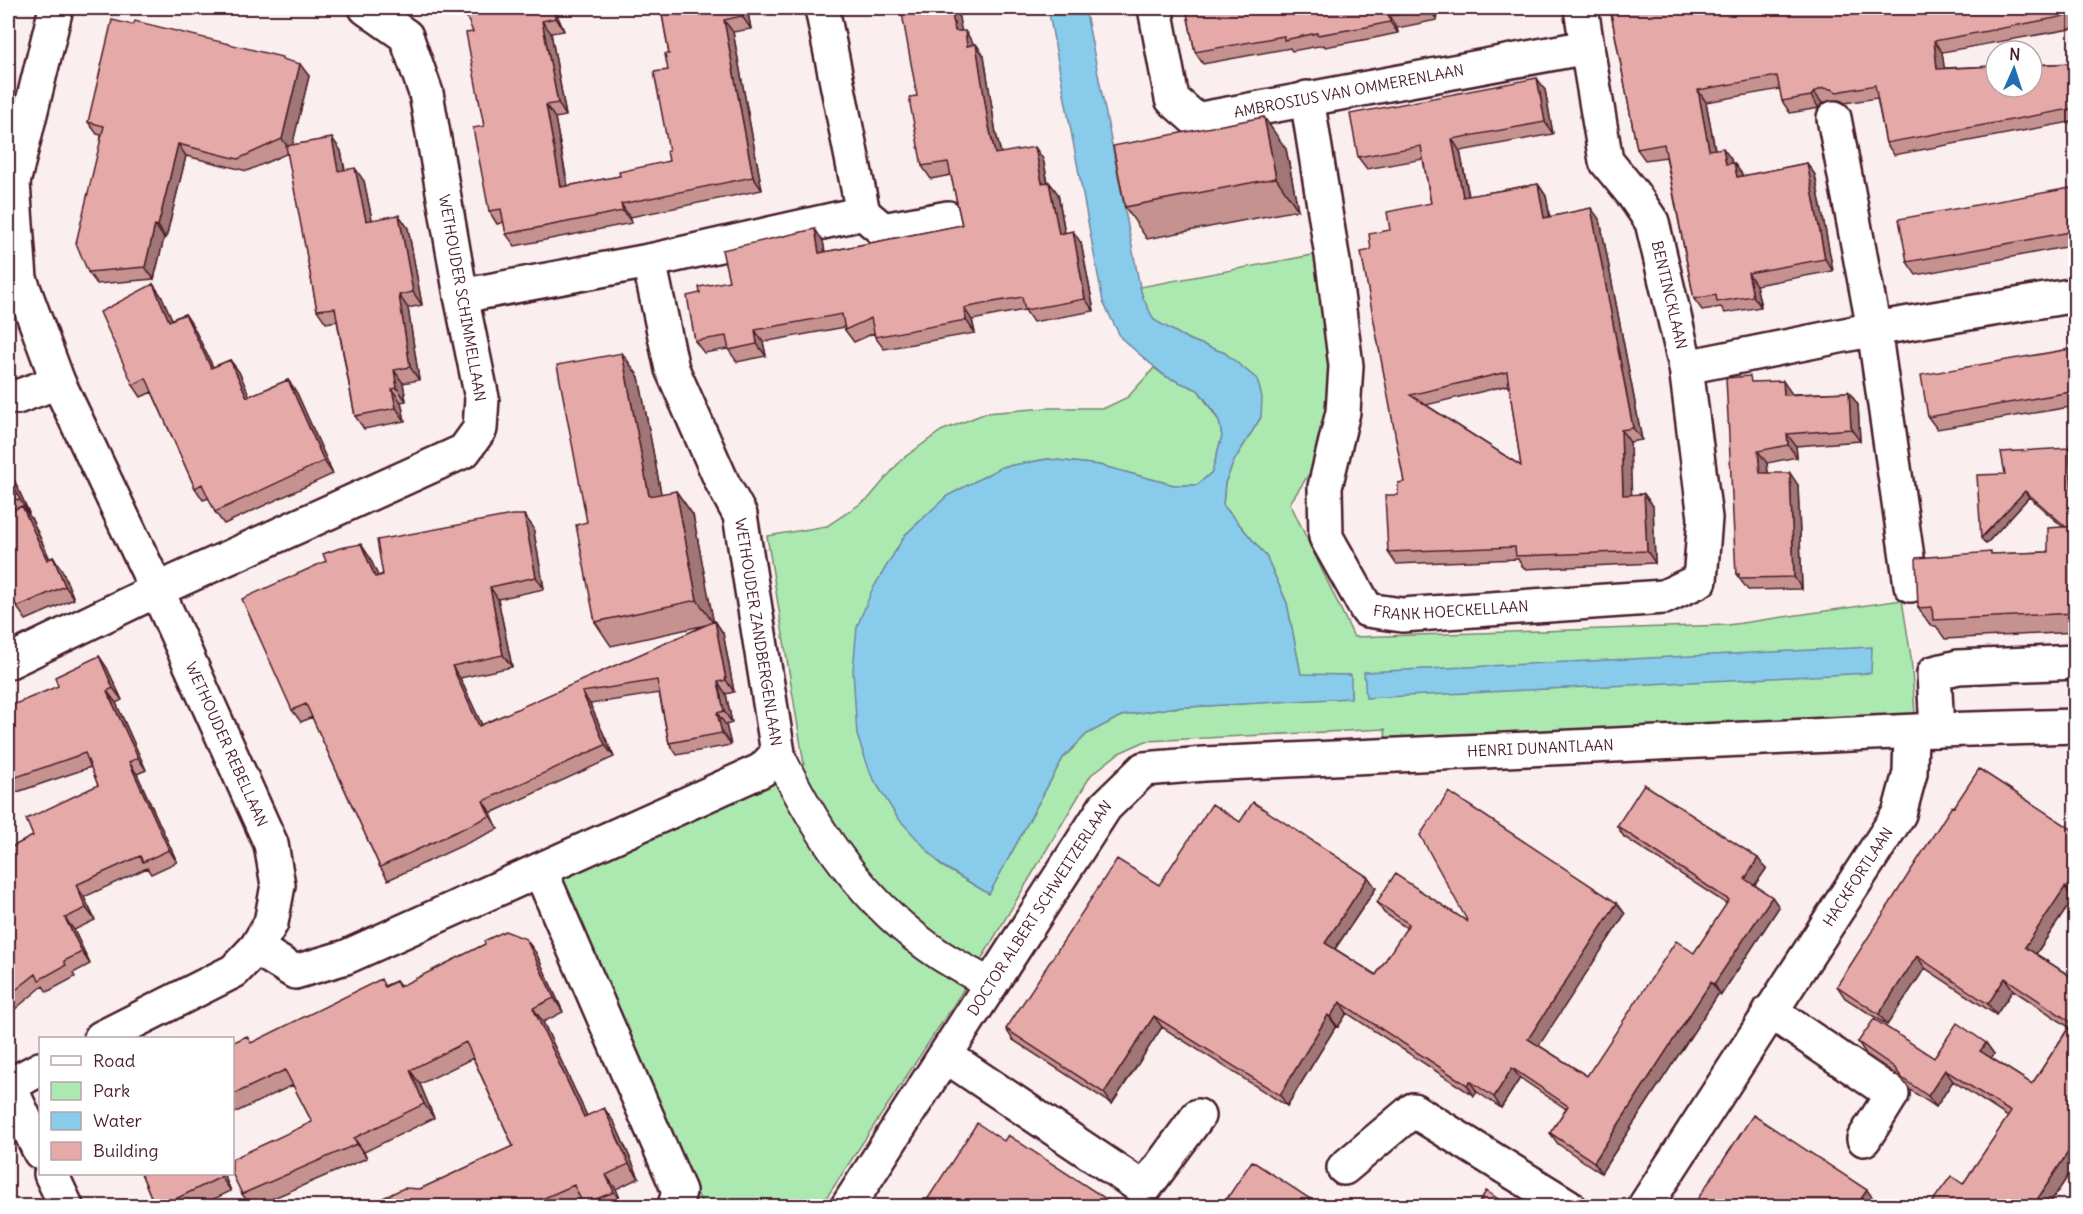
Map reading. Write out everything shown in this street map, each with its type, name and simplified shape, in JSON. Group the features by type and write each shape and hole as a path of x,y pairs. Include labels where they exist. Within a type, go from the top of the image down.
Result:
{"street":[{"name":"WETHOUDER REBELLAAN","path":"56,8 13,183 20,279 58,382 157,590 271,844 278,885 271,923 256,948 234,971 102,1037"},
{"name":"WETHOUDER SCHIMMELLAAN","path":"8,662 157,590 464,451 480,429 482,398 461,296 426,93 406,36 366,8"},
{"path":"822,8 863,213 883,230 948,218"},
{"name":"AMBROSIUS VAN OMMERENLAAN","path":"1155,8 1172,99 1196,120 1587,47"},
{"path":"1581,8 1587,47"},
{"name":"BENTINCKLAAN","path":"1587,47 1606,161 1652,222 1686,367 1874,329 2076,295"},
{"name":"FRANK HOECKELLAAN","path":"1307,98 1333,262 1346,366 1343,412 1325,487 1326,537 1367,610 1402,615 1664,597 1700,580 1704,518 1686,367"},
{"path":"1834,118 1874,329 1911,585"},
{"path":"461,296 649,261 863,213"},
{"name":"WETHOUDER ZANDBERGENLAAN","path":"256,948 295,972 346,957 762,770 778,753 740,515 722,482 672,369 649,261"},
{"path":"8,395 17,397 58,382"},
{"path":"1924,731 1934,673 1958,666 2076,662"},
{"name":"HENRI DUNANTLAAN","path":"1144,769 1216,763 2076,726"},
{"name":"HACKFORTLAAN","path":"1645,1206 1899,814 1924,731"},
{"path":"778,753 819,828 862,888 894,920 940,955 992,985"},
{"name":"DOCTOR ALBERT SCHWEITZERLAAN","path":"848,1206 1105,807 1144,769"},
{"path":"540,870 679,1191 675,1206"},
{"path":"1770,1011 1892,1094 1864,1139"},
{"path":"946,1056 1144,1189 1198,1116"},
{"path":"39,1070 8,1085 39,1150"},
{"path":"1344,1168 1413,1110 1568,1206"},
{"path":"52,1175 66,1206"}],"green space":[{"path":"1318,254 1331,384 1327,424 1311,471 1290,503 1354,637 1728,625 1902,600 1911,657 1915,714 1386,739 1385,729 1146,741 1119,753 1091,775 960,995 821,1206 703,1206 556,881 804,764 767,536 827,526 869,498 902,459 941,431 986,413 1047,408 1105,408 1128,397 1154,368 1165,376 1198,390 1219,421 1222,436 1212,472 1197,485 1174,485 1099,465 1047,459 1002,467 947,496 905,535 940,865 989,894 1063,758 1087,734 1121,716 1170,708 1351,697 1350,675 1301,675 1287,603 1266,556 1223,505 1225,483 1234,461 1261,417 1225,353 1188,339 1153,320 1142,298 1140,287"}],"water":[{"path":"1048,8 1085,8 1140,287 1154,320 1188,339 1225,353 1257,379 1262,397 1261,417 1234,461 1225,483 1223,505 1266,556 1287,603 1301,674 1351,675 1351,698 1170,708 1121,716 1087,734 1063,758 989,894 941,865 897,817 871,775 857,735 853,670 857,627 872,590 905,535 947,496 1002,467 1048,459 1099,465 1174,485 1197,485 1212,472 1222,436 1219,421 1198,390 1165,376 1121,338 1103,302"},
{"path":"1872,647 1871,673 1366,698 1364,672"}],"building":[{"path":"463,8 551,8 556,18 542,21 558,103 546,105 561,187 620,176 619,172 669,161 654,72 668,70 665,54 669,54 661,8 741,8 742,16 724,20 753,177 621,204 623,211 506,234 501,209 489,211 473,128 484,126 466,33 473,32"},
{"path":"901,8 951,8 955,31 965,31 967,46 976,44 995,154 1035,147 1042,183 1049,182 1059,234 1073,231 1085,299 1025,310 1022,297 993,302 964,308 966,320 875,337 871,318 845,330 842,314 755,330 757,344 729,350 726,336 695,341 687,296 700,293 699,287 729,281 722,250 815,229 819,253 962,225 948,162 922,166 910,104 910,97 917,96"},
{"path":"1186,8 1429,9 1389,16 1390,22 1366,27 1284,40 1284,36 1195,52"},
{"path":"1610,8 2076,8 2076,14 1934,41 1937,69 1984,67 1984,99 2044,99 2044,64 2076,63 2076,108 1886,143 1875,85 1837,92 1823,88 1811,96 1782,101 1777,76 1698,90 1709,150 1723,148 1726,164 1734,163 1737,177 1807,163 1825,259 1748,273 1753,296 1717,302 1716,295 1694,299 1664,144 1637,149"},
{"path":"112,20 133,25 135,21 282,57 282,59 300,64 282,139 238,159 178,144 158,226 155,225 145,267 88,272 76,243 104,126 88,122"},
{"path":"1537,78 1545,122 1452,139 1463,197 1538,184 1544,218 1591,208 1633,428 1621,430 1623,495 1644,494 1647,551 1516,556 1515,547 1388,552 1385,495 1398,495 1398,483 1404,482 1361,252 1371,250 1369,234 1390,230 1387,212 1431,203 1421,146 1358,157 1350,114","holes":["1507,372 1521,466 1410,395"]},
{"path":"1264,117 1276,178 1125,207 1113,146"},
{"path":"332,138 338,171 355,168 366,221 399,215 413,292 399,295 410,367 394,370 397,388 392,389 396,408 355,416 335,308 317,310 286,146"},
{"path":"2076,187 2076,231 1907,262 1899,219"},
{"path":"153,284 169,321 185,314 211,368 230,360 247,397 288,380 324,461 215,512 202,484 195,488 146,378 133,385 100,312"},
{"path":"2076,348 2076,391 1928,417 1921,375"},
{"path":"622,353 649,496 676,491 697,600 595,622 576,525 587,522 557,365"},
{"path":"1750,376 1751,382 1783,381 1784,395 1849,392 1851,429 1787,434 1788,445 1758,451 1760,473 1790,473 1794,577 1739,578 1739,574 1736,574 1726,378"},
{"path":"2069,448 2074,526 2066,527 2025,491 1981,538 1977,475 2005,474 2001,452"},
{"path":"8,473 20,500 8,498"},
{"path":"22,506 47,560 53,557 65,586 17,607 10,593 8,594 8,512"},
{"path":"512,515 524,515 536,577 490,587 503,655 452,666 479,726 715,621 726,680 718,682 724,711 717,713 722,733 669,743 657,680 582,692 605,745 483,801 490,816 380,867 306,704 292,710 242,599 326,561 323,554 340,548 361,544 375,577 383,575 377,540"},
{"path":"2076,526 2076,613 1933,620 1932,607 1918,608 1916,558 1991,552 1991,554 2048,552 2048,528"},
{"path":"99,656 113,688 107,691 138,758 129,762 169,850 143,862 140,856 76,885 86,908 65,918 82,952 64,961 66,965 39,980 36,974 8,996 8,849 33,836 26,819 98,785 85,753 8,780 8,707 58,686 55,677"},
{"path":"1979,769 2076,832 2076,894 2065,887 2025,947 2076,980 2076,1140 2033,1206 1929,1206 1951,1176 1963,1184 2011,1112 1945,1070 1928,1096 1902,1078 1894,1067 1858,1042 1874,1019 1934,1058 1957,1023 1986,1043 1980,1051 2032,1084 2072,1023 2005,978 1988,1004 1917,956 1879,1014 1837,986 1952,806 1954,807"},
{"path":"1644,784 1758,858 1745,879 1772,897 1714,984 1711,982 1594,1162 1550,1133 1568,1106 1512,1068 1494,1097 1470,1081 1467,1085 1340,1002 1330,1017 1328,1015 1280,1095 1154,1016 1104,1093 1006,1029 1117,859 1159,885 1212,804 1240,822 1253,802 1368,877 1325,943 1376,975 1409,924 1377,902 1395,874 1468,922 1420,835 1449,792 1617,903 1528,1039 1587,1076 1676,941 1694,953 1729,900 1617,826"},
{"path":"505,931 526,939 554,998 533,1008 584,1117 604,1108 629,1164 606,1175 614,1192 583,1204 574,1185 526,1206 366,1206 404,1188 420,1189 513,1146 466,1042 410,1070 424,1104 354,1138 357,1144 242,1194 233,1175 234,1158 312,1122 285,1070 234,1094 234,1042 247,1036 251,1043 381,979 385,987 396,981 399,987 485,944 484,941"},
{"path":"1753,1115 1867,1190 1856,1206 1693,1206"},
{"path":"977,1123 1004,1141 1008,1135 1117,1206 923,1206"},
{"path":"1252,1161 1321,1206 1222,1206"},
{"path":"142,1175 220,1175 221,1177 161,1206 155,1206"},
{"path":"1486,1191 1509,1206 1477,1206"}]}
